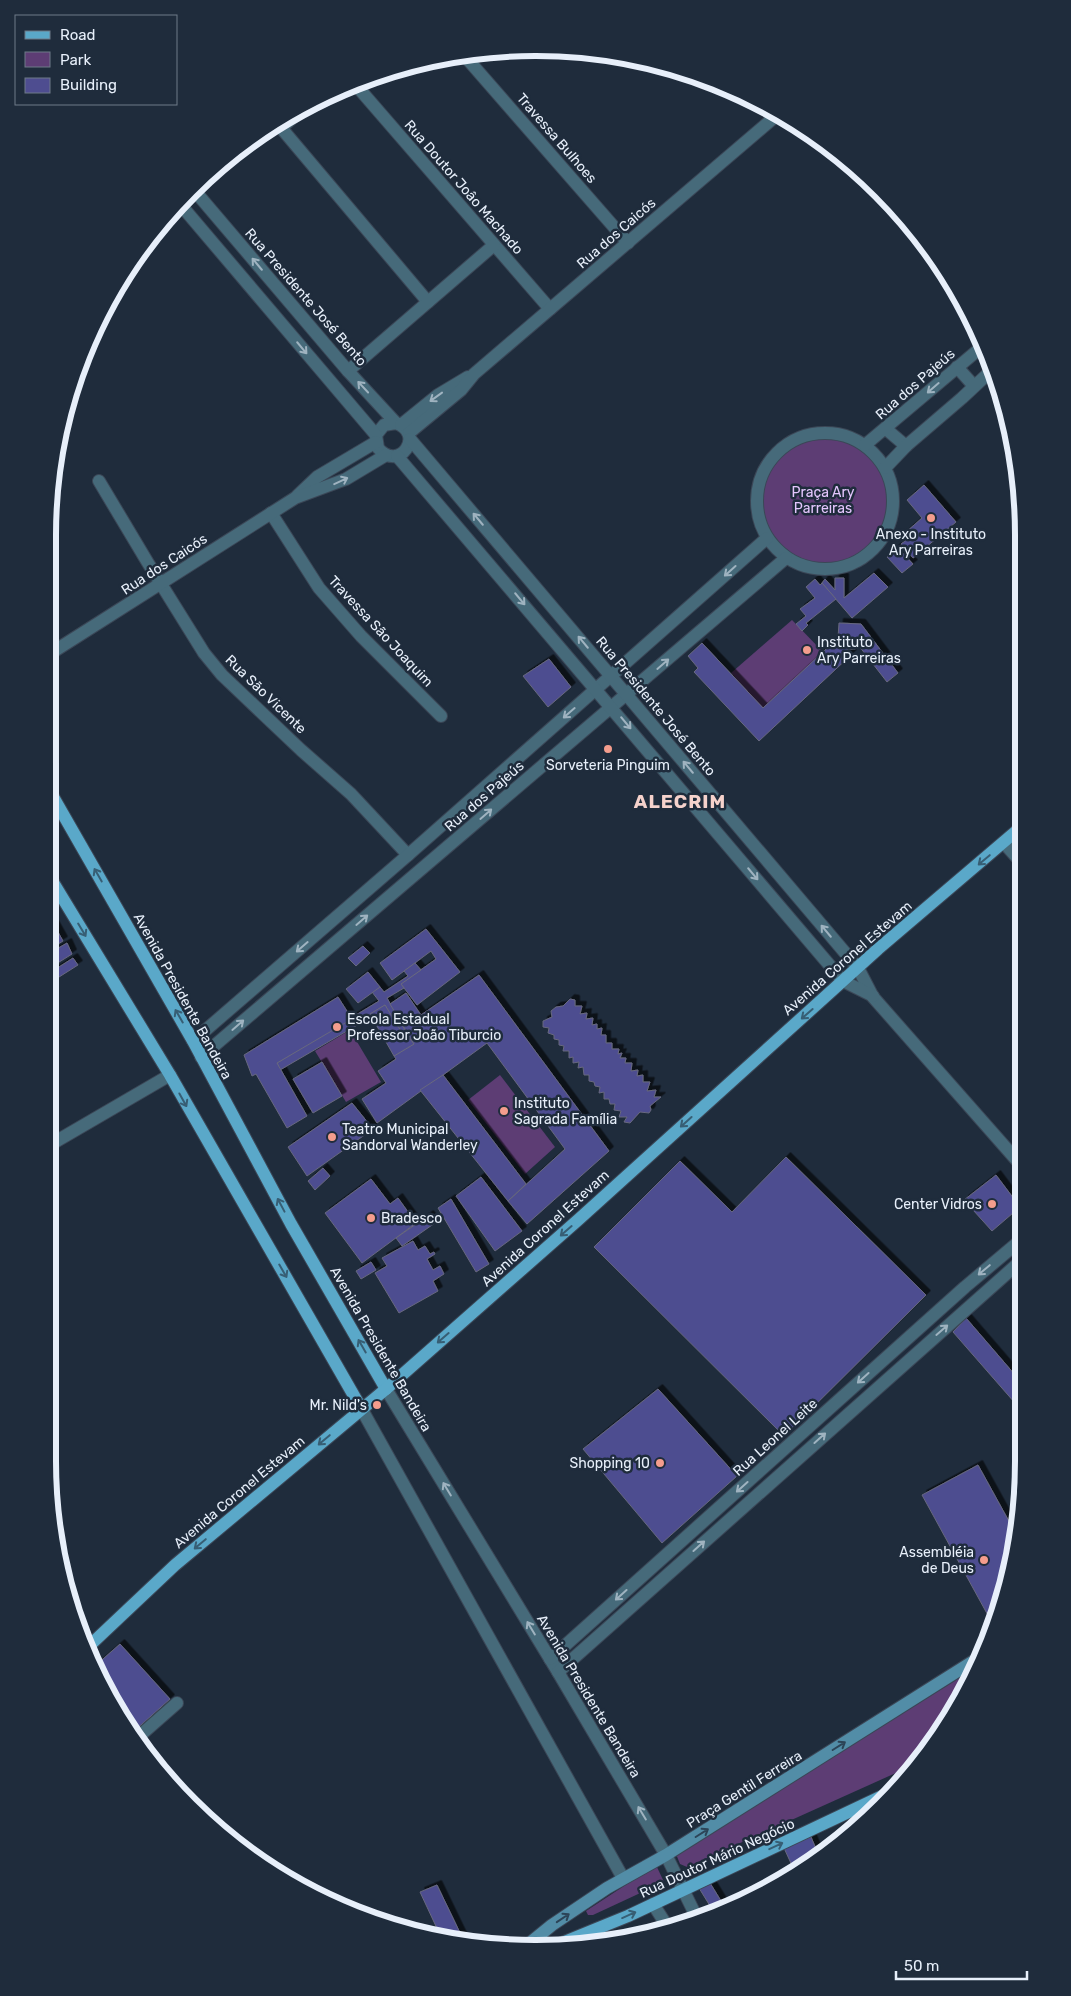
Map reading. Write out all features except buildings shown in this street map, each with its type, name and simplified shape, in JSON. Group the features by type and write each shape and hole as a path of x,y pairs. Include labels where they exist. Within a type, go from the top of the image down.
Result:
{"main road":[{"name":"Avenida Presidente Bandeira","path":"56,802 193,1041 292,1224 386,1389"},
{"name":"Avenida Coronel Estevam","path":"93,1643 175,1565 386,1389 578,1220 747,1066 1015,833"},
{"path":"56,887 170,1075 361,1408"},
{"name":"Praça Gentil Ferreira","path":"534,1940 552,1925 623,1878 666,1855 969,1664"},
{"name":"Rua Doutor Mário Negócio","path":"572,1939 654,1904 870,1803"}],"street":[{"name":"Travessa Bulhoes","path":"469,61 628,243"},
{"name":"Rua Doutor Joâo Machado","path":"360,90 550,310"},
{"name":"Rua dos Caicós","path":"404,430 445,404 461,390 474,374 773,119"},
{"path":"282,129 428,302"},
{"name":"Rua Presidente José Bento","path":"199,195 348,371 404,430 858,968 874,997 1015,1157"},
{"path":"185,210 376,438 378,448 392,455 406,450 404,430 384,425 376,438"},
{"path":"199,226 214,214"},
{"path":"348,371 494,245"},
{"path":"285,328 301,315"},
{"name":"Rua dos Pajeús","path":"865,446 977,350"},
{"path":"957,367 974,386"},
{"path":"885,468 906,446 987,375"},
{"path":"886,429 906,446"},
{"path":"830,433 848,437 865,446 885,468 893,490 893,514 884,537 868,555 847,566 823,570 799,565 786,558 766,538 757,516 756,492 764,470 778,451 793,440 811,434 830,433"},
{"name":"Rua dos Caicós","path":"56,650 295,498 317,477 376,438"},
{"name":"Rua dos Caicós","path":"295,498 322,490 392,455"},
{"name":"Rua Presidente José Bento","path":"392,455 612,706 844,982 874,997"},
{"name":"Rua São Vicente","path":"99,481 204,653 222,675 294,743 352,794 408,855"},
{"name":"Travessa São Joaquim","path":"271,513 319,588 361,636 440,716"},
{"name":"Rua dos Pajeús","path":"193,1041 612,676 766,538"},
{"name":"Rua dos Pajeús","path":"201,1057 786,558"},
{"path":"504,581 519,567"},
{"path":"734,852 749,838"},
{"path":"1004,843 1015,856"},
{"path":"56,1141 170,1075"},
{"name":"Rua Leonel Leite","path":"550,1659 1015,1245"},
{"path":"558,1672 1015,1266"},
{"path":"886,1358 896,1370"},
{"name":"Avenida Presidente Bandeira","path":"386,1389 558,1672 666,1855 694,1912"},
{"path":"361,1408 623,1878"},
{"path":"664,1557 676,1566"},
{"path":"142,1734 177,1703"},
{"path":"654,1904 664,1922"}],"green space":[{"name":"Praça Ary Parreiras","path":"824,435 837,436 849,440 870,454 884,475 888,487 888,513 884,525 870,546 849,560 837,564 824,565 811,564 799,560 778,546 764,525 760,513 759,500 760,487 764,475 778,454 799,440 811,436"},
{"path":"792,620 823,652 763,708 731,673"},
{"path":"350,1030 381,1082 346,1102 315,1051"},
{"path":"500,1075 555,1147 525,1174 468,1100"},
{"path":"963,1676 934,1727 900,1771 687,1867 680,1864 676,1854"},
{"path":"656,1865 664,1882 593,1915 588,1915 586,1911"}],"place":[{"name":"Anexo - Instituto Ary Parreiras","path":"931,518"},
{"name":"Instituto Ary Parreiras","path":"807,650"},
{"name":"Sorveteria Pinguim","path":"608,749"},
{"name":"Escola Estadual Professor João Tiburcio","path":"337,1027"},
{"name":"Instituto Sagrada Família","path":"504,1111"},
{"name":"Teatro Municipal Sandorval Wanderley","path":"332,1137"},
{"name":"Center Vidros","path":"992,1204"},
{"name":"Bradesco","path":"371,1218"},
{"name":"Mr. Nild's","path":"377,1405"},
{"name":"Shopping 10","path":"660,1463"},
{"name":"Assembléia de Deus","path":"984,1560"}],"district":[{"name":"ALECRIM","path":"680,801"}]}
